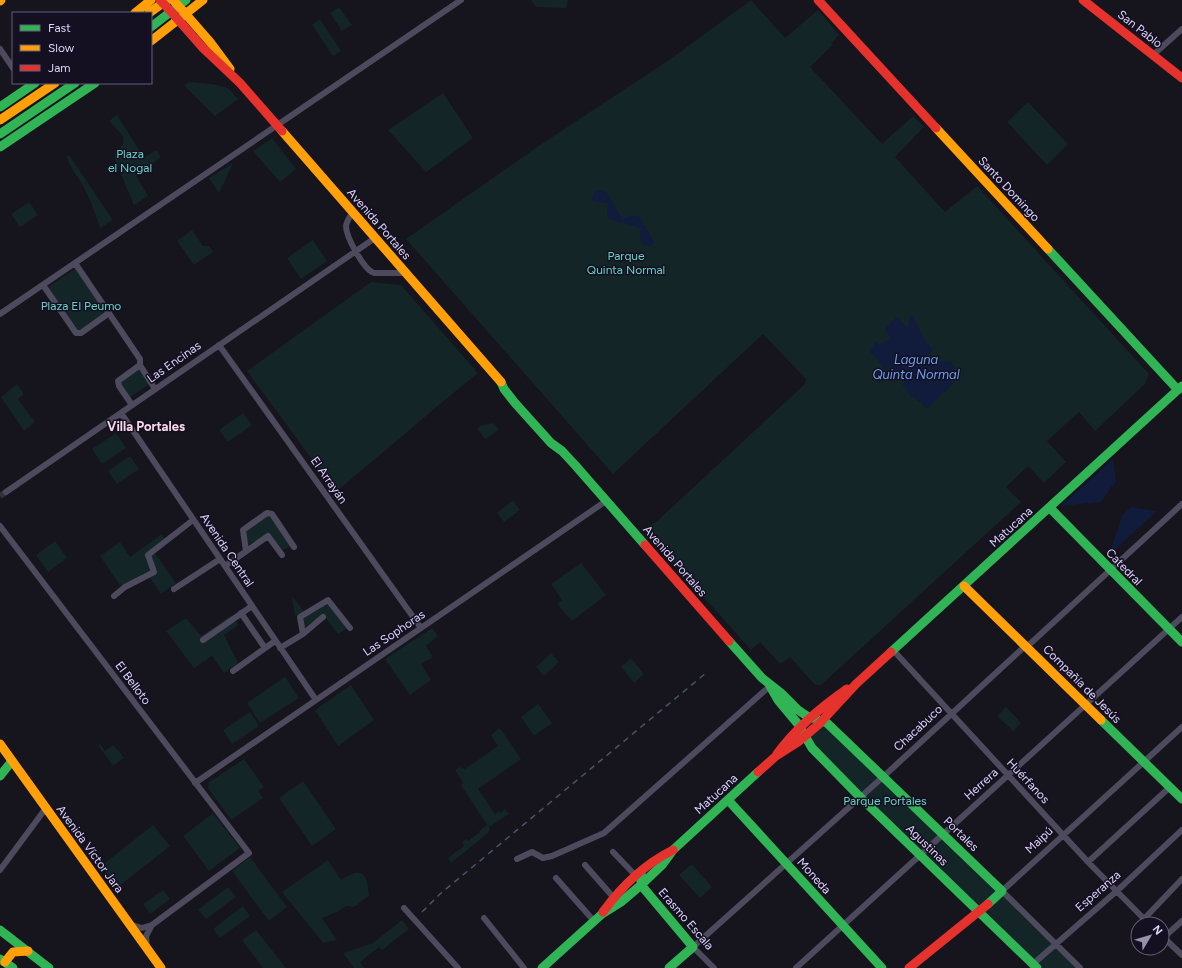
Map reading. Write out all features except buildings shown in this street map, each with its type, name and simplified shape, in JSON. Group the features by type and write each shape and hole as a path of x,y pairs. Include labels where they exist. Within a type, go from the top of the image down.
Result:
{"main road":[{"path":"136,12 151,0"},
{"name":"Avenida Portales","path":"160,0 203,48 240,83"},
{"path":"150,12 166,0"},
{"name":"Avenida Portales","path":"173,0 218,52 240,83 277,126 500,380 504,389 515,403 551,443 562,451 770,686 777,700 797,722 802,733"},
{"path":"152,26 186,0"},
{"path":"152,40 176,17 203,0"},
{"name":"Santo Domingo","path":"818,0 1181,390"},
{"name":"San Pablo","path":"1083,0 1182,78"},
{"path":"0,120 54,84"},
{"path":"0,134 74,84"},
{"path":"0,147 93,84"},
{"path":"0,106 25,86"},
{"name":"Matucana","path":"542,968 602,914 621,902 662,865 673,850 776,756 784,744 823,719 836,708 856,684 1181,390"},
{"name":"Catedral","path":"1050,508 1182,642"},
{"name":"Compañía de Jesús","path":"964,586 1182,799"},
{"name":"Matucana","path":"802,733 812,718 836,697 856,684"},
{"name":"Avenida Portales","path":"770,686 782,693 804,714 812,718"},
{"path":"812,718 823,719"},
{"name":"Portales","path":"823,719 1002,891"},
{"name":"Agustinas","path":"802,733 812,748 860,797 979,912 1032,967"},
{"name":"Avenida Víctor Jara","path":"0,744 161,968"},
{"path":"0,776 12,761"},
{"name":"Moneda","path":"728,800 882,968"},
{"name":"Matucana","path":"602,914 614,898 638,874 658,857 673,850"},
{"path":"638,874 641,884"},
{"name":"Erasmo Escala","path":"641,884 693,947"},
{"name":"Maipú","path":"909,968 979,912 1002,891"},
{"path":"0,930 49,968"},
{"name":"Chacabuco","path":"669,968 693,947"},
{"path":"13,968 2,963 13,952 28,951"}],"street":[{"path":"0,314 462,0"},
{"path":"1153,55 1182,29"},
{"path":"0,49 12,67"},
{"path":"352,212 346,227 347,232 355,251 372,273 406,273"},
{"name":"Las Encinas","path":"6,492 375,238"},
{"path":"75,263 140,359 140,365 155,389"},
{"path":"43,285 76,333 81,333 109,314"},
{"name":"El Arrayán","path":"219,345 421,628"},
{"path":"132,405 119,386 118,381 140,365"},
{"name":"Avenida Central","path":"121,413 316,700"},
{"name":"Las Sophoras","path":"195,783 606,501"},
{"name":"Chacabuco","path":"693,947 884,776 1182,504"},
{"path":"246,551 243,530 267,513 272,514 294,547"},
{"path":"114,596 125,587 154,572 148,554 194,520"},
{"name":"El Belloto","path":"0,526 249,853 152,925"},
{"path":"225,566 268,536 282,555"},
{"path":"174,589 220,559"},
{"path":"303,634 300,617 328,600 350,628"},
{"path":"203,640 252,606"},
{"path":"241,613 265,648"},
{"path":"280,648 303,634 324,617"},
{"name":"Herrera","path":"796,968 1182,617"},
{"path":"233,672 275,641"},
{"name":"Huérfanos","path":"893,650 1088,862 1141,916"},
{"path":"517,859 532,852 542,858 552,856 604,833 770,686"},
{"name":"Maipú","path":"1002,891 1182,727"},
{"path":"1088,862 1170,788"},
{"path":"0,870 46,808"},
{"name":"Esperanza","path":"1032,967 1055,944 1116,891 1182,830"},
{"path":"613,852 638,874"},
{"path":"585,865 614,898"},
{"path":"556,878 594,921"},
{"path":"1147,916 1182,879"},
{"name":"Portales","path":"1002,891 1080,968"},
{"path":"404,908 458,968"},
{"path":"484,918 524,968"},
{"path":"1170,931 1182,921"},
{"path":"129,923 139,928 152,925"},
{"path":"147,948 146,936 152,925"},
{"path":"1170,944 1182,955"},
{"name":"Erasmo Escala","path":"693,947 714,968"}],"green space":[{"path":"531,0 568,0 566,8 536,7"},
{"name":"Parque Quinta Normal","path":"751,0 785,38 818,10 839,35 831,43 833,44 810,67 882,144 913,116 924,127 895,157 945,212 977,186 1149,374 1145,384 1095,431 1079,412 1047,441 1066,462 1044,483 1028,466 1006,487 1021,502 821,685 815,685 790,657 780,664 760,642 751,650 643,529 656,522 805,384 806,379 763,334 613,474 406,239 540,145 672,58"},
{"path":"339,7 352,25 342,31 330,13"},
{"path":"320,19 341,51 333,56 312,25"},
{"path":"189,82 212,84 228,88 238,99 215,116 184,85"},
{"path":"443,93 473,138 426,172 388,130"},
{"path":"1028,102 1068,144 1047,165 1007,122"},
{"name":"Plaza el Nogal","path":"117,115 144,158 156,150 161,157 136,176 148,196 134,205 115,160 115,153 123,144 123,136 109,121"},
{"path":"272,138 296,169 280,182 253,151"},
{"path":"69,155 113,220 100,228 82,184 68,161 67,157"},
{"path":"233,163 219,193 209,178"},
{"path":"29,202 38,215 20,227 11,214"},
{"path":"192,230 203,246 209,246 213,252 194,265 177,241"},
{"path":"313,240 327,261 301,279 287,258"},
{"name":"Plaza El Peumo","path":"76,268 105,310 105,314 80,331 76,331 47,288"},
{"path":"371,282 401,285 478,373 336,492 247,371"},
{"path":"139,368 151,383 129,398 119,381"},
{"path":"17,384 24,394 18,399 35,422 24,431 1,397"},
{"path":"243,413 252,425 228,442 219,430"},
{"path":"494,423 499,430 485,439 477,428 482,425"},
{"path":"116,433 126,448 102,464 92,449"},
{"path":"130,456 139,469 117,484 108,471"},
{"path":"513,500 520,510 504,522 497,513"},
{"path":"266,515 271,517 291,545 281,552 268,534 248,545 245,531"},
{"path":"162,534 166,542 154,552 176,583 161,594 146,572 121,587 100,556 120,542 130,557"},
{"path":"55,541 67,558 48,572 36,555"},
{"path":"581,563 606,595 572,621 557,604 562,600 551,584"},
{"path":"292,596 305,613 326,598 347,628 338,634 323,614 304,628 298,614 295,616"},
{"path":"232,615 238,625 224,635 238,663 224,673 212,656 194,668 166,631 186,618 201,636"},
{"path":"432,628 438,636 426,646 433,657 421,664 431,680 410,695 385,659"},
{"path":"551,653 559,662 544,676 536,667"},
{"path":"631,658 644,674 634,683 621,667"},
{"path":"285,677 299,698 260,723 247,703"},
{"path":"351,685 374,720 338,746 315,710"},
{"path":"538,704 552,723 534,736 521,717"},
{"path":"1006,707 1021,723 1013,731 997,716"},
{"path":"250,712 259,726 232,744 223,730"},
{"name":"Parque Portales","path":"824,724 1076,968 1041,968 807,738"},
{"path":"500,728 521,759 478,789 495,814 499,811 500,813 505,809 509,814 489,827 490,829 488,833 451,863 448,858 464,846 462,842 466,839 468,841 487,825 461,785 463,783 455,770 460,767 465,769 498,746 491,735"},
{"path":"100,744 105,751 113,745 124,758 113,766 98,745"},
{"path":"244,759 264,787 258,791 263,798 231,820 208,788 209,782"},
{"path":"303,781 336,829 312,846 279,798"},
{"path":"213,813 240,848 209,871 183,836"},
{"path":"153,825 170,846 118,887 101,866"},
{"path":"250,857 287,907 269,921 232,871"},
{"path":"328,860 341,880 354,873 362,874 367,882 369,896 354,907 346,906 339,911 322,918 337,940 323,943 282,892"},
{"path":"692,864 712,887 700,898 679,875"},
{"path":"228,887 236,897 206,919 198,910"},
{"path":"163,890 170,899 150,914 143,904"},
{"path":"243,906 250,916 220,938 213,929"},
{"path":"402,920 409,929 382,950 379,947 360,962 364,968 354,968 343,953 373,943"},
{"path":"256,930 286,968 263,968 242,940"}],"water":[{"path":"600,190 607,193 622,219 632,215 639,217 655,243 649,246 644,245 640,240 641,228 610,220 607,214 608,203 592,201 594,193"},
{"name":"Laguna Quinta Normal","path":"912,315 927,345 929,344 933,350 928,355 930,361 951,362 955,368 948,373 945,370 953,384 926,409 909,394 897,372 890,366 888,371 881,366 878,359 870,352 875,342 879,345 890,339 885,328 897,317 907,327 909,325 909,318"},
{"path":"1113,459 1116,482 1101,502 1061,506"},
{"path":"1131,507 1157,511 1109,555 1122,516"}],"tunnel":[{"path":"0,496 6,492"}],"railway":[{"path":"422,912 440,894 706,673"}],"traffic: fast":[{"path":"152,26 186,0"},
{"path":"0,107 34,84"},
{"path":"0,134 74,84"},
{"path":"0,147 94,84"},
{"path":"1048,249 1178,390"},
{"path":"501,382 504,389 515,403 551,443 562,451 575,465 645,545"},
{"path":"891,652 1182,386"},
{"path":"1050,508 1182,642"},
{"path":"729,641 762,678 781,693 798,710 807,716 827,723 1002,891 988,904"},
{"path":"770,686 778,700 798,724 812,748 860,797 1037,968"},
{"path":"1101,720 1182,799"},
{"path":"0,776 12,761"},
{"path":"542,968 602,914 621,902 641,885 662,865 673,850 758,772"},
{"path":"728,800 882,968"},
{"path":"641,872 641,885 693,947 669,968"},
{"path":"0,930 49,968"},
{"path":"0,959 13,968"}],"traffic: slow":[{"path":"136,12 151,0"},
{"path":"150,12 167,0"},
{"path":"173,0 183,11"},
{"path":"152,40 203,0"},
{"path":"183,11 210,42 230,69"},
{"path":"0,120 54,84"},
{"path":"936,128 1048,249"},
{"path":"282,131 501,382"},
{"path":"964,586 1101,720"},
{"path":"0,744 161,968"},
{"path":"5,962 13,952 28,951"}],"traffic: jam":[{"path":"160,0 174,15"},
{"path":"818,0 936,128"},
{"path":"1083,0 1182,78"},
{"path":"174,15 203,48 240,83 282,131"},
{"path":"645,545 729,641"},
{"path":"758,772 776,756 798,742 819,724 856,684 891,652"},
{"path":"777,754 784,744 809,718 847,689"},
{"path":"603,912 626,885 643,869 673,850"},
{"path":"909,968 988,904"}],"district":[{"name":"Villa Portales","path":"146,426"}]}
